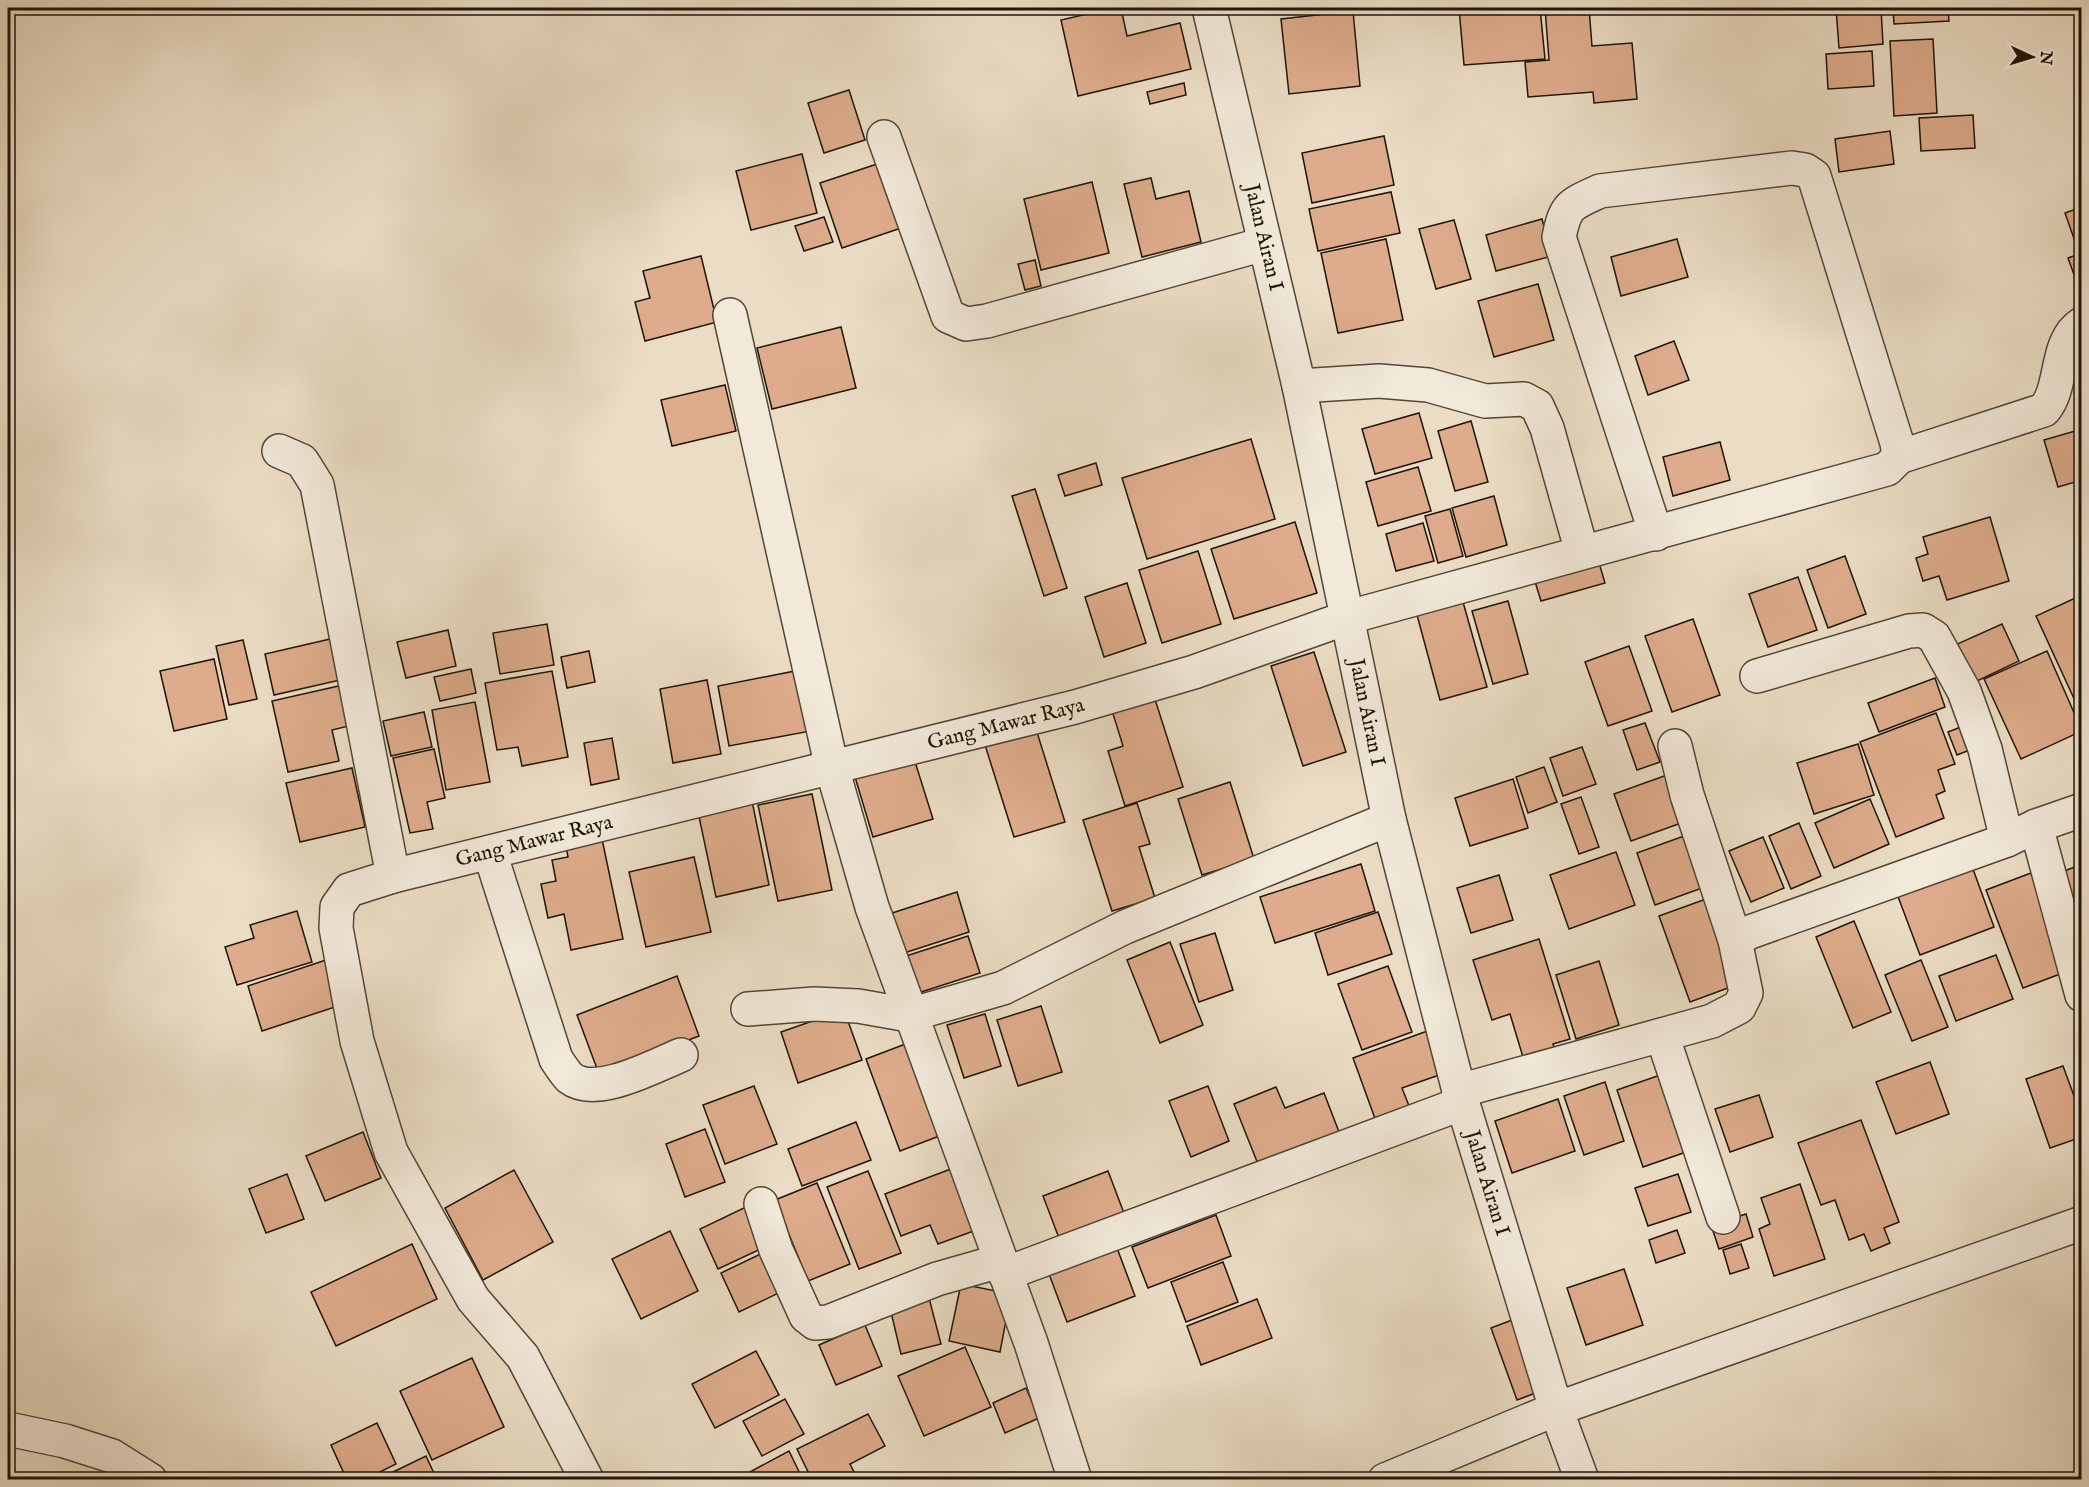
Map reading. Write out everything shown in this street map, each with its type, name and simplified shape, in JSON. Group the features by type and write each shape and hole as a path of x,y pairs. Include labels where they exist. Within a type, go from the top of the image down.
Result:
{"street":[{"name":"Jalan Airan I","path":"1209,8 1299,386 1349,617 1389,819 1461,1097 1556,1409 1582,1479"},
{"path":"884,137 948,316 966,324 987,321 1264,244"},
{"path":"1656,534 1559,237 1564,212 1575,202 1600,191 1792,168 1805,170 1814,176 1897,443 1899,457"},
{"path":"730,315 832,768 872,907 909,1015 1003,1268 1075,1479"},
{"name":"Gang Mawar Raya","path":"587,1479 523,1357 473,1299 391,1152 357,1041 336,928 337,907 349,890 393,876 1075,707 1194,672 1349,617 1887,469 1899,457 2044,410 2053,400 2062,357 2072,330 2082,324"},
{"path":"1299,386 1379,381 1428,385 1485,401 1524,399 1537,406 1547,428 1582,552"},
{"path":"279,452 302,461 317,485 393,876"},
{"path":"1757,676 1909,631 1923,630 1934,637 1964,691 2082,995"},
{"path":"761,1204 786,1275 806,1316 815,1323 828,1322 937,1279 1003,1268 1461,1097 1712,1021 1739,1007 1746,993 1735,940 1687,795 1675,746"},
{"path":"1735,940 1750,932 2082,810"},
{"path":"748,1009 814,1004 858,1006 909,1015 1003,988 1125,927 1389,819"},
{"path":"490,853 556,1059 571,1078 593,1085 613,1082 681,1055"},
{"path":"1662,1035 1723,1217"},
{"path":"1385,1479 1556,1409 2082,1223"},
{"path":"8,1429 65,1441 112,1456 150,1479"}],"building":[{"path":"1121,8 1127,36 1180,23 1191,69 1078,96 1061,20"},
{"path":"1459,8 1540,8 1545,59 1464,65"},
{"path":"1545,8 1589,8 1592,46 1632,43 1637,99 1594,103 1593,92 1528,97 1525,62 1549,60"},
{"path":"1836,8 1881,8 1883,44 1839,48"},
{"path":"1893,8 1948,8 1949,21 1894,24"},
{"path":"1353,11 1360,86 1289,94 1281,19"},
{"path":"1933,39 1937,113 1894,116 1890,41"},
{"path":"1872,51 1874,86 1828,89 1826,54"},
{"path":"1184,83 1186,95 1150,104 1147,92"},
{"path":"849,90 865,140 824,153 808,103"},
{"path":"1973,115 1975,148 1921,151 1919,118"},
{"path":"1890,131 1894,164 1839,172 1835,139"},
{"path":"1384,136 1394,185 1312,203 1302,153"},
{"path":"802,154 817,213 751,230 736,171"},
{"path":"889,160 910,225 842,248 820,183"},
{"path":"1151,178 1156,199 1189,191 1201,242 1142,257 1124,184"},
{"path":"1092,182 1109,253 1041,270 1024,199"},
{"path":"1391,192 1400,233 1318,251 1309,209"},
{"path":"2082,207 2082,248 2078,250 2065,213"},
{"path":"824,217 833,242 804,251 795,226"},
{"path":"1542,219 1552,256 1496,271 1486,235"},
{"path":"1454,220 1471,279 1436,289 1419,229"},
{"path":"1386,239 1403,320 1338,333 1321,253"},
{"path":"1677,239 1688,277 1621,296 1611,257"},
{"path":"2082,253 2082,297 2068,258"},
{"path":"701,256 717,322 645,341 635,302 650,298 643,271"},
{"path":"1035,260 1041,286 1025,290 1018,264"},
{"path":"1538,284 1554,340 1494,357 1478,301"},
{"path":"841,327 856,388 772,409 757,348"},
{"path":"1674,341 1689,380 1648,395 1635,356"},
{"path":"725,385 736,431 672,446 661,400"},
{"path":"1419,413 1432,458 1375,474 1362,429"},
{"path":"1471,421 1488,482 1455,491 1438,431"},
{"path":"2082,429 2082,480 2058,487 2044,440"},
{"path":"1251,439 1275,519 1147,559 1122,478"},
{"path":"1720,442 1730,480 1673,496 1663,457"},
{"path":"1096,463 1102,485 1065,496 1058,475"},
{"path":"1418,467 1431,511 1378,526 1366,482"},
{"path":"1035,489 1067,588 1044,596 1012,496"},
{"path":"1494,496 1507,545 1466,557 1452,508"},
{"path":"1450,509 1463,556 1438,563 1425,516"},
{"path":"1990,517 2009,581 1947,600 1939,576 1923,581 1916,558 1928,554 1923,537"},
{"path":"1295,522 1317,593 1234,619 1211,549"},
{"path":"1423,523 1434,561 1396,571 1386,534"},
{"path":"1198,551 1221,624 1162,643 1139,570"},
{"path":"1597,556 1605,583 1541,601 1533,575"},
{"path":"1845,556 1866,614 1828,628 1807,570"},
{"path":"1798,577 1817,630 1768,647 1749,594"},
{"path":"1127,583 1146,643 1104,657 1085,597"},
{"path":"2082,595 2082,716 2036,616"},
{"path":"1508,601 1528,674 1493,684 1472,611"},
{"path":"1463,602 1487,687 1440,700 1417,615"},
{"path":"1693,619 1720,695 1672,712 1645,636"},
{"path":"547,624 554,665 500,674 493,633"},
{"path":"2002,624 2019,661 1973,683 1955,645"},
{"path":"448,630 456,666 406,678 397,642"},
{"path":"339,637 349,678 274,695 265,654"},
{"path":"243,640 257,699 229,705 216,646"},
{"path":"1629,646 1652,711 1608,726 1585,662"},
{"path":"589,651 595,682 567,688 561,657"},
{"path":"2047,651 2082,731 2021,759 1984,679"},
{"path":"1314,652 1346,752 1303,766 1271,666"},
{"path":"214,659 227,719 174,731 160,671"},
{"path":"471,669 476,693 440,701 434,677"},
{"path":"800,670 811,731 729,746 718,686"},
{"path":"552,671 568,757 522,766 518,747 497,750 485,683"},
{"path":"1935,678 1945,707 1879,732 1868,703"},
{"path":"707,680 721,754 673,763 660,689"},
{"path":"352,683 361,723 332,730 339,761 288,772 272,701"},
{"path":"1152,690 1183,787 1125,806 1108,751 1123,746 1110,704"},
{"path":"475,702 490,782 446,790 432,710"},
{"path":"424,712 432,747 391,756 383,721"},
{"path":"1936,713 1955,764 1938,770 1945,791 1936,795 1944,818 1896,837 1860,742"},
{"path":"1645,723 1660,762 1637,770 1623,730"},
{"path":"1971,723 1980,746 1957,755 1948,732"},
{"path":"1036,729 1065,822 1014,837 985,745"},
{"path":"612,738 619,779 591,785 584,743"},
{"path":"1858,744 1874,795 1814,814 1797,763"},
{"path":"1582,747 1596,784 1563,796 1550,758"},
{"path":"434,749 445,798 427,802 433,829 410,833 393,758"},
{"path":"911,749 933,819 873,837 852,767"},
{"path":"1544,767 1557,802 1528,813 1516,777"},
{"path":"352,768 365,827 300,842 286,783"},
{"path":"1667,775 1684,822 1631,841 1614,794"},
{"path":"1513,779 1528,828 1470,846 1455,798"},
{"path":"1230,782 1254,859 1202,875 1178,799"},
{"path":"812,794 832,890 778,901 758,805"},
{"path":"751,796 769,885 716,897 697,807"},
{"path":"1581,797 1599,847 1579,854 1561,804"},
{"path":"1870,799 1889,844 1834,868 1815,823"},
{"path":"1137,803 1150,844 1139,847 1155,898 1112,911 1083,820"},
{"path":"1799,823 1821,876 1791,889 1769,836"},
{"path":"1684,836 1702,888 1655,905 1637,853"},
{"path":"1763,837 1784,888 1751,902 1729,851"},
{"path":"602,839 623,939 571,950 564,914 548,918 541,884 556,881 552,860 568,857 566,846"},
{"path":"1616,852 1635,905 1569,929 1550,875"},
{"path":"694,857 711,932 646,947 629,872"},
{"path":"1969,858 1994,927 1920,955 1894,886"},
{"path":"1361,864 1375,911 1275,943 1260,897"},
{"path":"2082,864 2082,929 2078,930 2057,874"},
{"path":"2031,873 2068,971 2023,988 1986,890"},
{"path":"1499,875 1513,920 1471,933 1457,888"},
{"path":"957,892 969,932 901,954 889,914"},
{"path":"1706,899 1736,985 1690,1002 1659,916"},
{"path":"297,911 312,962 237,985 225,947 254,938 250,925"},
{"path":"1378,912 1392,954 1328,975 1315,933"},
{"path":"1854,921 1891,1012 1853,1028 1816,937"},
{"path":"1215,933 1233,990 1199,1002 1180,944"},
{"path":"968,936 980,973 915,994 903,957"},
{"path":"1539,939 1570,1039 1553,1044 1557,1057 1526,1067 1510,1014 1492,1020 1473,960"},
{"path":"1170,942 1203,1025 1160,1043 1127,960"},
{"path":"1996,955 2013,999 1956,1021 1939,976"},
{"path":"326,960 341,1005 262,1031 248,986"},
{"path":"1921,960 1948,1027 1912,1041 1885,975"},
{"path":"1599,961 1619,1025 1576,1039 1556,975"},
{"path":"1388,966 1412,1032 1362,1050 1338,984"},
{"path":"677,976 699,1036 599,1074 577,1015"},
{"path":"1041,1006 1062,1072 1018,1086 997,1020"},
{"path":"844,1010 862,1060 798,1083 781,1032"},
{"path":"985,1014 1001,1066 964,1078 947,1025"},
{"path":"1430,1030 1445,1073 1402,1088 1411,1111 1377,1124 1353,1058"},
{"path":"908,1043 942,1135 900,1151 866,1059"},
{"path":"1930,1062 1949,1114 1896,1134 1876,1082"},
{"path":"2063,1066 2077,1104 2082,1102 2082,1137 2050,1148 2026,1079"},
{"path":"1666,1073 1692,1150 1643,1167 1617,1090"},
{"path":"1605,1082 1624,1141 1584,1155 1564,1096"},
{"path":"754,1086 777,1144 725,1164 703,1105"},
{"path":"1208,1086 1229,1141 1191,1157 1169,1101"},
{"path":"1276,1087 1285,1108 1324,1093 1341,1137 1260,1169 1234,1104"},
{"path":"1759,1095 1773,1137 1730,1152 1715,1109"},
{"path":"1558,1099 1575,1151 1512,1173 1495,1121"},
{"path":"1861,1120 1899,1222 1884,1228 1890,1243 1871,1251 1864,1234 1849,1240 1835,1200 1821,1205 1798,1143"},
{"path":"856,1122 871,1160 802,1186 788,1149"},
{"path":"705,1129 725,1182 685,1197 666,1144"},
{"path":"363,1132 381,1178 325,1201 306,1156"},
{"path":"956,1167 979,1229 938,1244 930,1225 901,1236 885,1194"},
{"path":"514,1170 553,1242 483,1280 445,1208"},
{"path":"868,1171 901,1253 859,1269 827,1187"},
{"path":"1108,1171 1127,1221 1062,1246 1043,1196"},
{"path":"287,1174 304,1219 266,1233 249,1189"},
{"path":"1678,1174 1691,1212 1648,1226 1635,1188"},
{"path":"817,1183 850,1264 808,1281 775,1200"},
{"path":"1800,1184 1825,1259 1774,1276 1759,1229 1770,1224 1761,1198"},
{"path":"748,1206 767,1246 718,1269 700,1229"},
{"path":"1746,1214 1753,1237 1719,1249 1711,1225"},
{"path":"1216,1215 1231,1256 1148,1288 1132,1247"},
{"path":"1677,1230 1685,1253 1656,1263 1649,1240"},
{"path":"670,1231 698,1291 641,1319 612,1259"},
{"path":"412,1244 437,1299 336,1346 311,1292"},
{"path":"1741,1244 1749,1268 1730,1274 1723,1250"},
{"path":"1117,1248 1135,1296 1067,1322 1049,1274"},
{"path":"767,1251 785,1290 739,1312 721,1273"},
{"path":"1223,1262 1238,1302 1186,1322 1171,1282"},
{"path":"1624,1269 1643,1325 1586,1345 1567,1288"},
{"path":"961,1284 1011,1294 1000,1352 949,1341"},
{"path":"929,1298 941,1344 901,1354 890,1308"},
{"path":"1257,1299 1272,1338 1201,1365 1187,1326"},
{"path":"1520,1317 1546,1389 1517,1400 1491,1328"},
{"path":"865,1325 882,1366 836,1385 819,1345"},
{"path":"965,1347 991,1407 924,1436 898,1376"},
{"path":"756,1351 779,1395 715,1428 692,1384"},
{"path":"472,1358 504,1427 432,1460 400,1391"},
{"path":"1026,1388 1039,1418 1005,1433 993,1403"},
{"path":"785,1399 804,1434 762,1456 743,1421"},
{"path":"868,1414 885,1446 850,1464 858,1480 812,1480 797,1449"},
{"path":"377,1423 396,1464 364,1480 347,1480 331,1445"},
{"path":"789,1451 803,1480 751,1480 748,1473"},
{"path":"426,1456 437,1480 391,1480 389,1474"}]}
